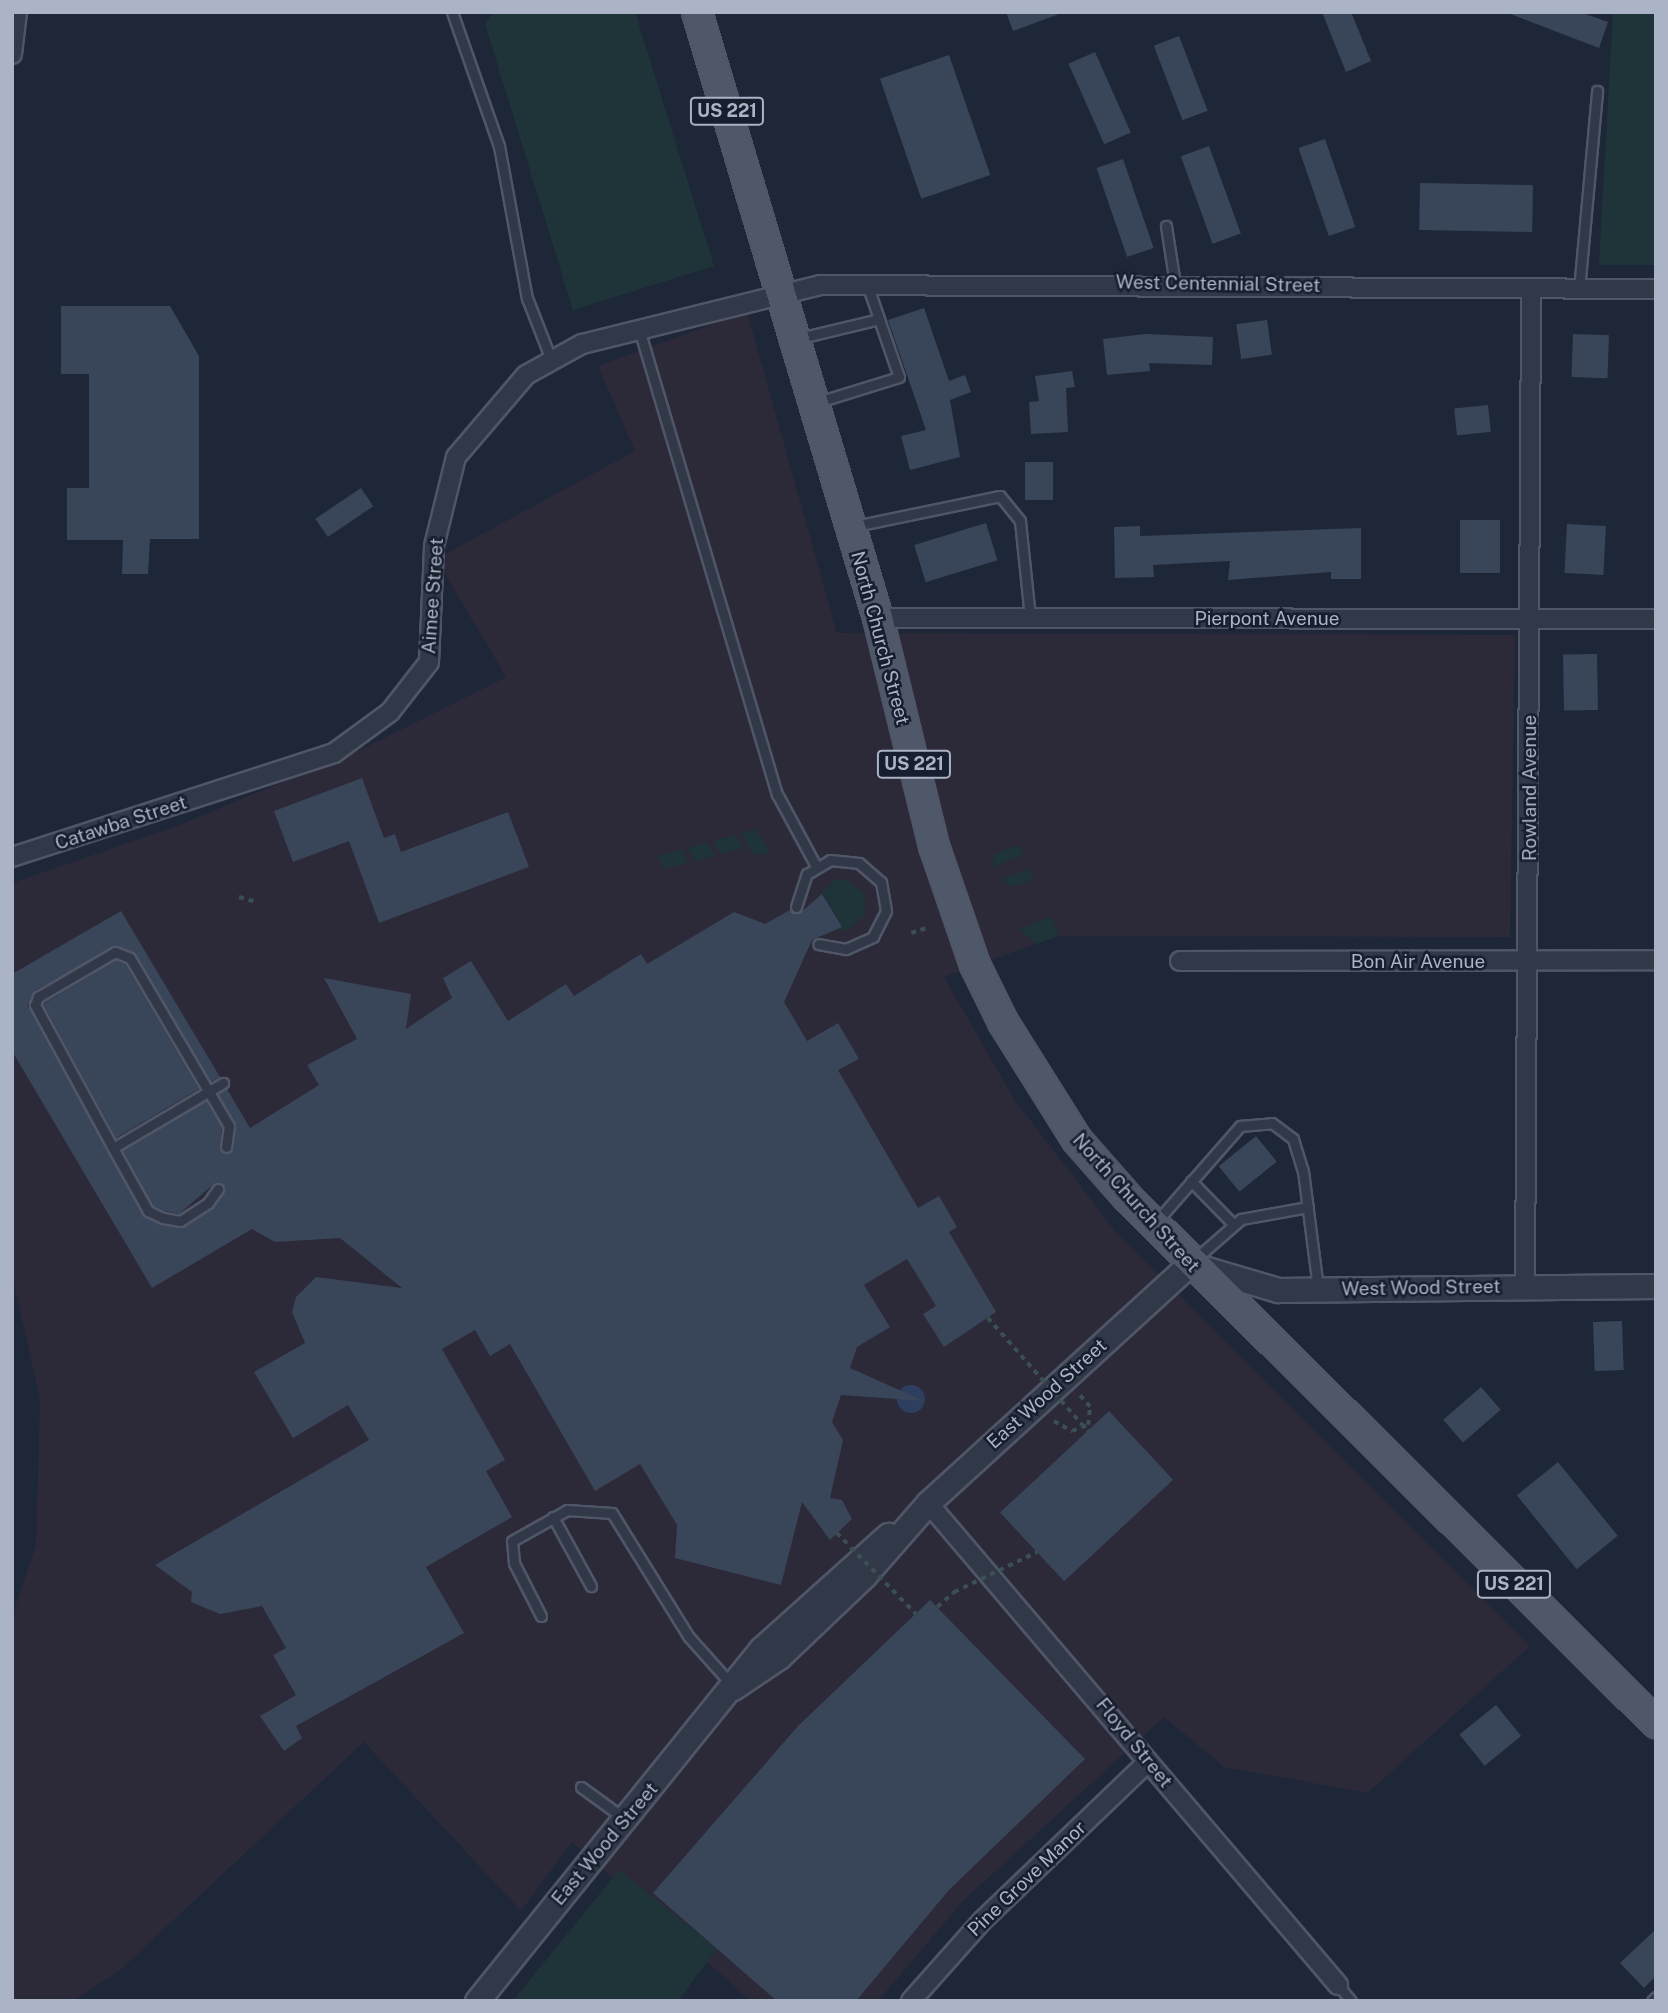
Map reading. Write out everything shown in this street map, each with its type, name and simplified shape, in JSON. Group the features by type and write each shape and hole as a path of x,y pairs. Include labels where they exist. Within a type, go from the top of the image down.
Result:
{"main road":[{"name":"North Church Street","path":"697,12 878,618 934,846 975,965 1077,1140 1190,1264 1656,1723"}],"street":[{"path":"12,54 17,12"},
{"name":"West Centennial Street","path":"780,292 867,284 1656,289"},
{"name":"Rowland Avenue","path":"1525,1286 1531,290"},
{"name":"Aimee Street","path":"228,788 334,753 390,712 429,662 434,546 456,457 478,424 550,357 639,329 780,292"},
{"name":"Pierpont Avenue","path":"878,618 1656,620"},
{"name":"Catawba Street","path":"12,857 228,788"},
{"name":"Bon Air Avenue","path":"1180,961 1656,960"},
{"name":"West Wood Street","path":"1190,1264 1269,1289 1656,1286"},
{"name":"East Wood Street","path":"477,2001 733,1688 779,1657 865,1575 905,1526 928,1503 1190,1264"},
{"name":"Floyd Street","path":"928,1503 1338,1985"},
{"name":"Pine Grove Manor","path":"911,2001 991,1911 1148,1762"}],"lane":[{"path":"452,12 499,146 527,298 550,357"},
{"path":"1580,290 1597,91"},
{"path":"1166,226 1175,284"},
{"path":"813,404 899,377 867,284"},
{"path":"794,339 879,319"},
{"path":"639,329 776,794 816,866"},
{"path":"850,527 1000,496 1020,521 1030,618"},
{"path":"796,907 800,884 816,866 845,859 859,863 886,896 873,937 846,949 818,944"},
{"path":"218,1189 208,1203 180,1221 163,1218 148,1211 36,1014 38,997 115,952 124,953 229,1126 226,1147"},
{"path":"113,1148 223,1083"},
{"path":"1153,1224 1191,1181 1212,1151 1247,1122 1272,1123 1293,1139 1308,1207 1318,1290"},
{"path":"1191,1181 1233,1224"},
{"path":"1190,1264 1233,1224 1308,1207"},
{"path":"541,1616 514,1563 512,1541 567,1510 612,1513 689,1637 733,1688"},
{"path":"553,1517 591,1587"},
{"path":"581,1787 627,1820"},
{"path":"1338,1985 1351,2001"}],"path":[{"path":"239,897 257,902"},
{"path":"911,933 929,927"},
{"path":"988,1318 1088,1431"},
{"path":"1054,1421 1072,1432 1088,1425 1090,1407 1080,1396"},
{"path":"837,1533 916,1614"},
{"path":"937,1607 954,1592 1037,1552"}],"shaded area":[{"path":"747,312 837,633 1515,635 1510,937 1059,936 944,977 1014,1099 1115,1231 1530,1646 1368,1793 1224,1767 1164,1717 963,1901 878,2001 751,2001 572,1842 521,1911 364,1742 118,1972 73,2001 12,2001 12,1616 36,1545 40,1399 12,1275 12,883 177,826 364,748 506,677 436,559 635,451 598,366"}],"green space":[{"path":"493,12 635,12 714,266 573,310 485,24"},
{"path":"1613,12 1656,12 1656,265 1599,265"},
{"path":"756,829 770,852 755,856 741,833"},
{"path":"735,835 744,848 721,854 713,841"},
{"path":"707,842 716,856 694,861 688,848"},
{"path":"1020,845 1024,855 992,867 994,854"},
{"path":"682,849 688,863 664,869 657,856"},
{"path":"1030,869 1034,879 1013,887 1000,880"},
{"path":"835,880 848,880 865,894 865,915 846,931 837,930 842,926 823,894 816,897"},
{"path":"1050,916 1059,936 1035,944 1019,929"},
{"path":"619,1870 717,1948 678,2001 513,2001"}],"water":[{"path":"911,1385 921,1389 925,1399 921,1409 911,1413 901,1409 897,1399 901,1389"}],"building":[{"path":"1006,12 1058,12 1059,14 1013,31"},
{"path":"1322,12 1351,12 1371,61 1346,72"},
{"path":"1505,12 1580,12 1608,22 1599,48"},
{"path":"1179,36 1208,111 1182,120 1154,46"},
{"path":"1095,52 1131,132 1104,144 1069,64"},
{"path":"949,55 990,175 921,199 880,79"},
{"path":"1325,139 1355,227 1329,236 1299,148"},
{"path":"1209,146 1241,233 1213,244 1181,156"},
{"path":"1123,159 1154,248 1127,257 1097,168"},
{"path":"1420,183 1533,185 1532,232 1419,230"},
{"path":"61,306 170,306 199,356 199,539 150,539 148,574 122,574 123,540 67,540 67,488 89,488 89,374 61,374"},
{"path":"924,308 949,381 965,375 971,392 950,400 960,457 910,470 901,436 926,430 888,320"},
{"path":"1267,320 1272,355 1241,359 1236,324"},
{"path":"1145,334 1213,337 1212,365 1149,363 1150,371 1107,375 1103,339"},
{"path":"1573,334 1609,335 1607,378 1571,377"},
{"path":"1072,371 1075,387 1066,388 1068,432 1031,434 1029,402 1039,401 1035,376"},
{"path":"1488,405 1491,432 1457,435 1454,409"},
{"path":"1025,462 1053,462 1053,500 1025,500"},
{"path":"361,488 373,506 328,537 315,519"},
{"path":"1460,520 1500,520 1500,573 1460,573"},
{"path":"986,523 997,560 926,582 914,545"},
{"path":"1567,524 1606,526 1603,575 1564,573"},
{"path":"1140,526 1140,536 1361,528 1361,579 1331,579 1331,572 1228,580 1230,561 1153,565 1154,577 1115,578 1114,527"},
{"path":"1597,654 1598,710 1564,711 1563,655"},
{"path":"362,778 384,838 395,834 401,852 508,812 529,867 379,923 349,841 293,862 274,811"},
{"path":"822,894 842,927 812,940 784,1002 807,1041 838,1023 859,1059 838,1070 918,1208 939,1196 957,1227 949,1232 996,1312 944,1347 923,1314 936,1306 907,1259 864,1285 890,1327 857,1347 850,1368 924,1401 841,1395 832,1422 843,1440 830,1498 842,1500 852,1519 830,1540 802,1502 781,1585 675,1558 677,1525 640,1464 595,1491 510,1344 490,1356 475,1330 442,1349 505,1460 486,1471 512,1517 426,1567 464,1633 296,1726 302,1738 284,1751 260,1716 296,1695 273,1655 286,1648 262,1606 220,1614 191,1602 192,1592 155,1565 369,1440 348,1405 293,1438 254,1372 305,1343 292,1312 296,1297 316,1277 402,1288 340,1238 275,1242 252,1229 152,1288 12,1051 12,974 121,911 220,1077 211,1082 136,954 118,946 34,991 28,1006 142,1214 180,1228 213,1207 224,1186 215,1183 179,1214 165,1211 153,1206 122,1151 206,1101 222,1127 220,1150 228,1154 236,1126 218,1094 227,1089 250,1128 319,1085 307,1065 357,1039 324,978 411,994 406,1029 452,998 443,978 471,961 508,1021 566,984 574,996 641,954 647,964 734,912 765,924 790,910 800,913"},
{"path":"116,960 125,964 199,1089 116,1138 43,1004"},
{"path":"1256,1136 1277,1162 1239,1192 1219,1166"},
{"path":"1622,1321 1624,1370 1595,1371 1593,1322"},
{"path":"1481,1387 1501,1410 1463,1442 1443,1420"},
{"path":"1109,1411 1173,1480 1064,1581 1000,1513"},
{"path":"1558,1462 1618,1536 1577,1569 1517,1495"},
{"path":"930,1600 1085,1759 949,1890 856,2001 777,2001 653,1893 798,1726"},
{"path":"1496,1705 1521,1736 1485,1766 1459,1735"},
{"path":"1656,1929 1656,1976 1644,1988 1620,1963"}]}
